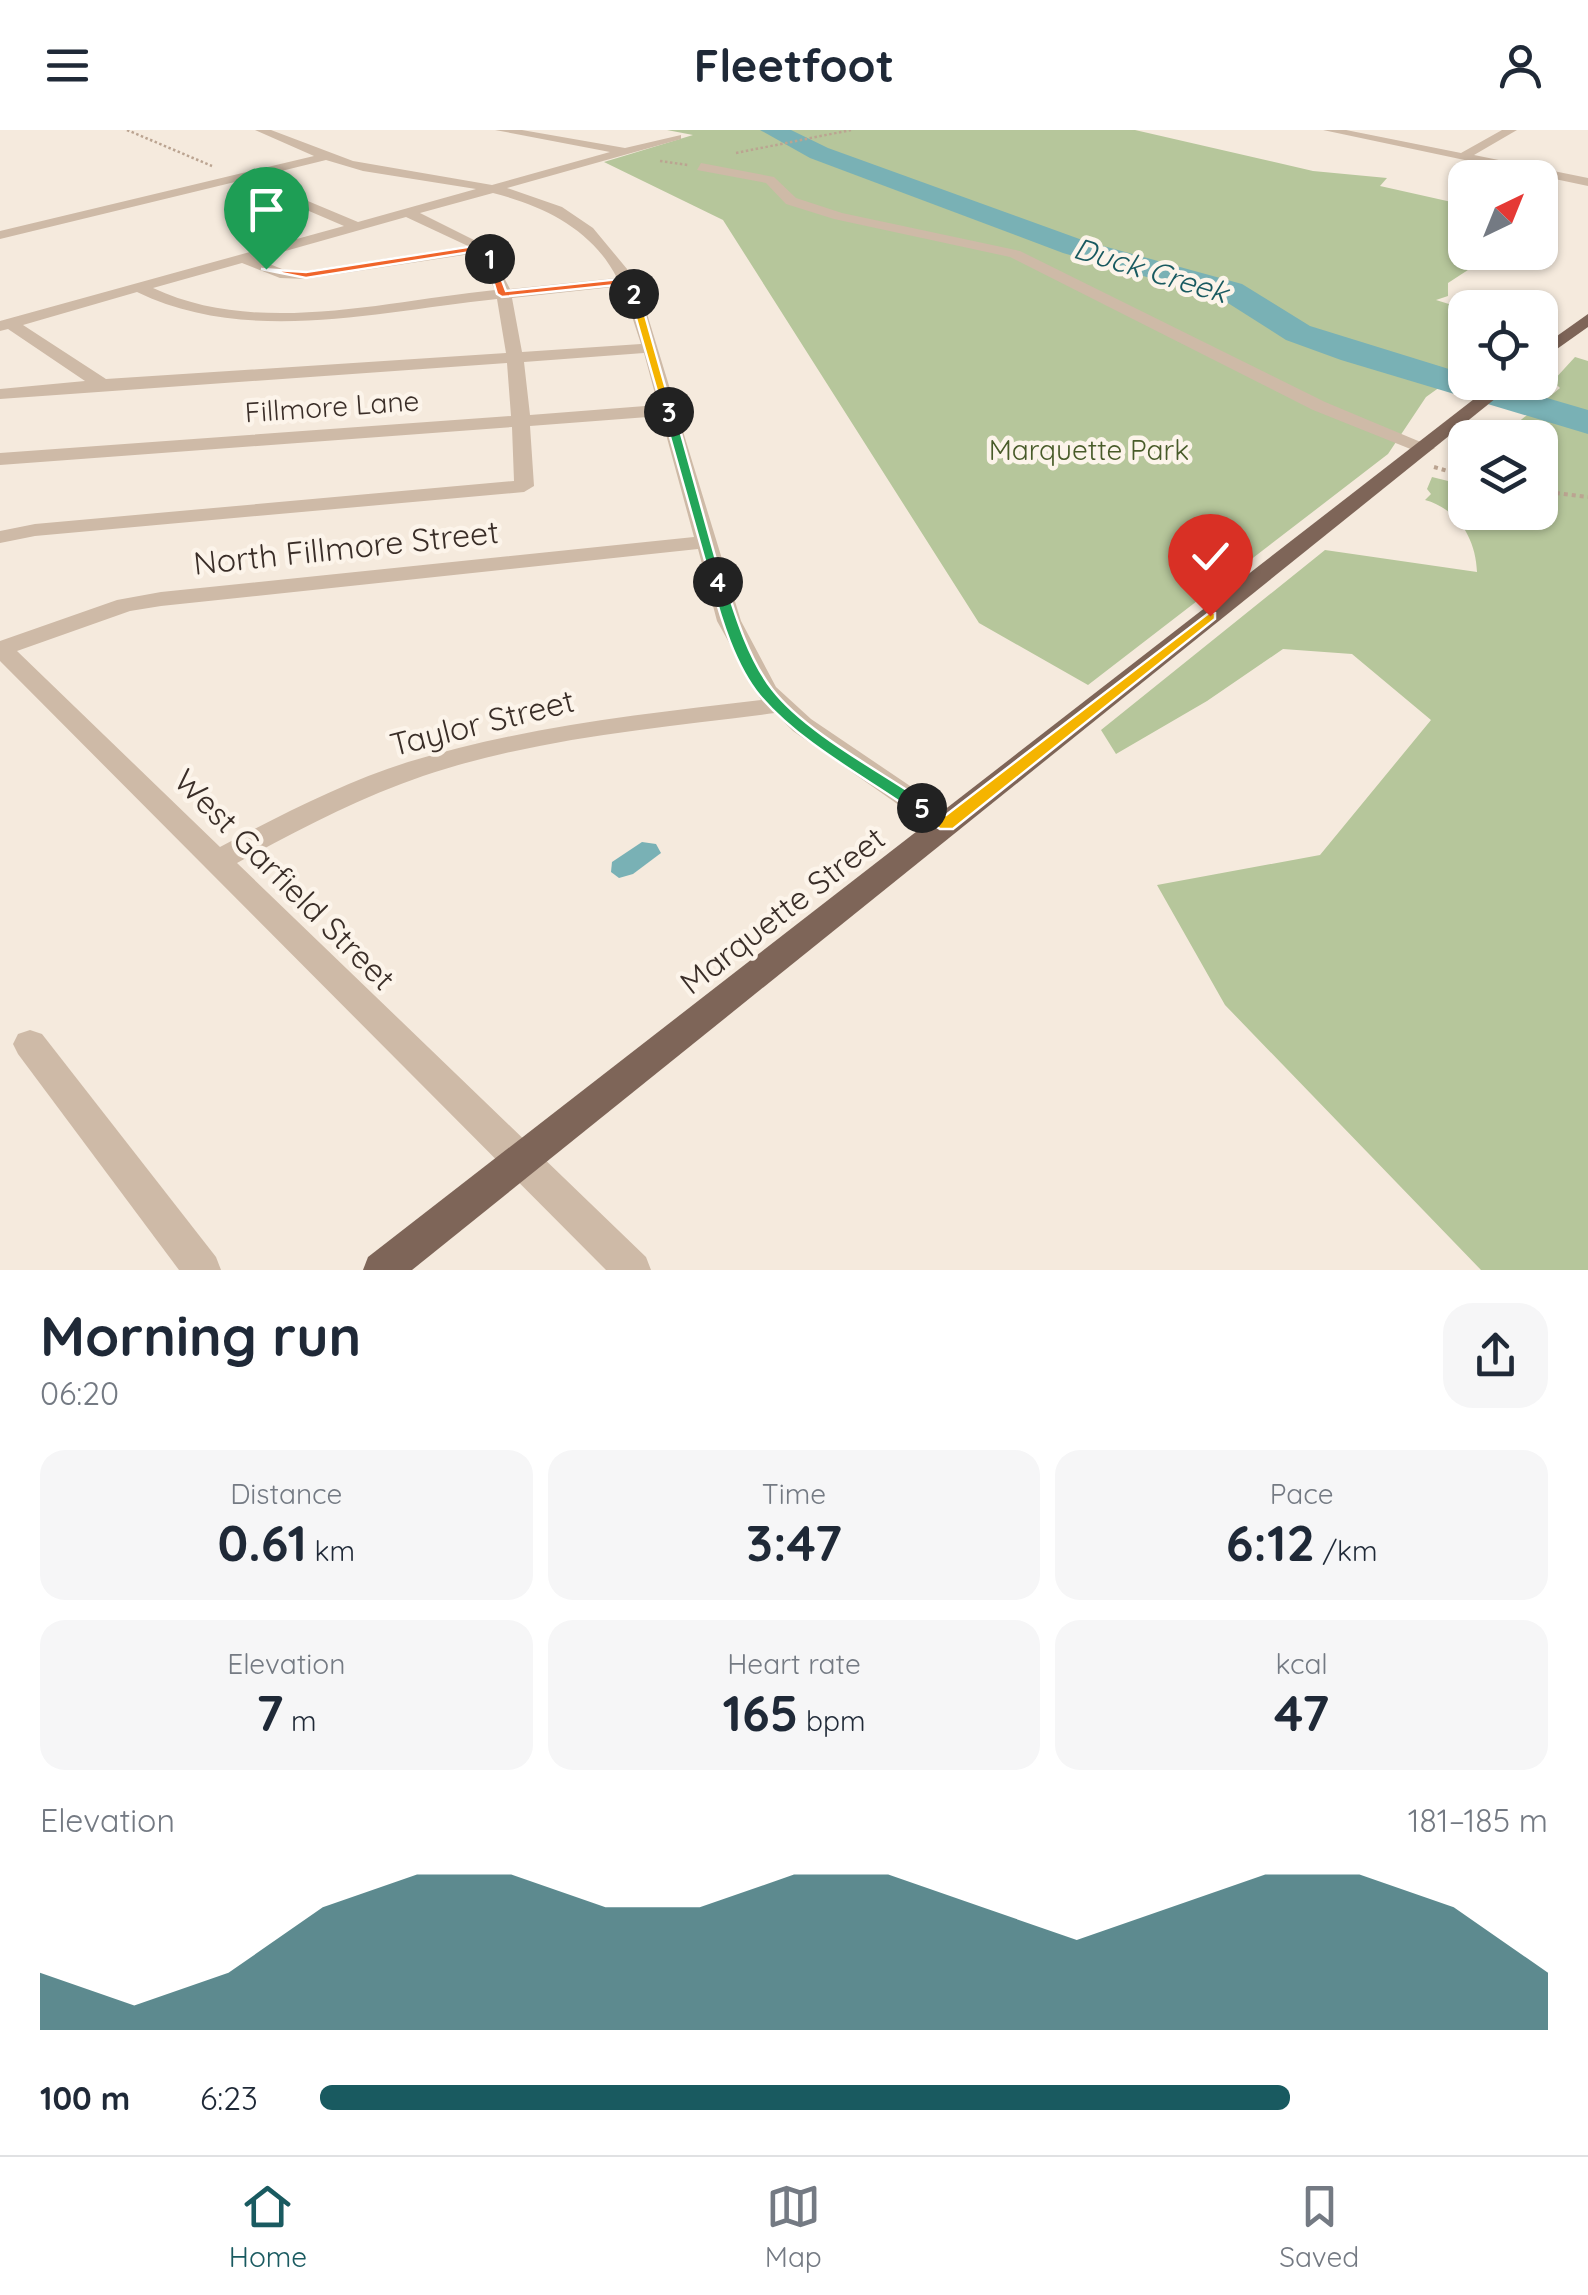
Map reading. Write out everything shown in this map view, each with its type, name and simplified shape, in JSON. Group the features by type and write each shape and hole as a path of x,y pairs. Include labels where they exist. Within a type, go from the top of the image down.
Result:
{"main road":[{"path":"1558,344 1584,326"},
{"name":"Marquette Street","path":"382,1270 1486,400"}],"street":[{"path":"261,130 364,167 496,187 544,204 608,247 629,281 651,348 729,620 766,692 867,772 946,824"},
{"path":"501,130 624,152"},
{"path":"1330,130 1361,133 1588,182"},
{"path":"1462,157 1511,130"},
{"path":"5,324 677,137"},
{"path":"0,235 329,156"},
{"path":"701,167 770,180 791,202 839,216 987,247 1037,262 1319,406 1432,443"},
{"path":"238,177 356,226"},
{"path":"0,537 34,530 524,486 522,420 502,294 494,267 480,248 406,212"},
{"path":"243,258 284,275 306,275 480,248"},
{"path":"138,287 156,297 209,313 252,316 629,281"},
{"path":"5,324 102,385"},
{"path":"0,394 651,348"},
{"name":"Fillmore Lane","path":"0,459 668,410"},
{"name":"North Fillmore Street","path":"0,648 126,605 161,599 707,542"},
{"name":"West Garfield Street","path":"0,648 632,1270"},
{"name":"Taylor Street","path":"218,861 295,820 415,770 504,745 780,705"},
{"path":"30,1044 202,1270"}],"path":[{"path":"127,130 238,177"},
{"path":"768,146 851,130"},
{"path":"1558,493 1588,497"}],"green space":[{"name":"Marquette Park","path":"667,130 1135,130 1313,171 1387,178 1380,186 1448,201 1448,270 1468,270 1448,283 1448,296 1436,300 1448,304 1448,381 1426,397 1388,454 1088,685 979,623 723,220 604,162 693,135"},
{"path":"1575,357 1588,361 1588,1270 1481,1270 1225,1005 1157,885 1320,855 1431,720 1352,654 1283,649 1207,701 1116,754 1101,730 1325,550 1477,572 1465,530 1558,530 1558,420 1521,420 1545,400 1558,400 1558,376"},
{"path":"1432,477 1448,481 1448,511 1425,500 1431,494 1427,489"}],"water":[{"path":"642,842 656,844 661,853 633,874 619,878 611,872 612,862"}],"waterway":[{"name":"Duck Creek","path":"772,130 819,153 1074,247 1231,291 1298,333 1353,353 1588,422"}],"route":[{"path":"266,269 284,275 306,275 480,248 494,267 502,294 629,281 729,620 766,692 802,725 946,824 1210,616"}]}
